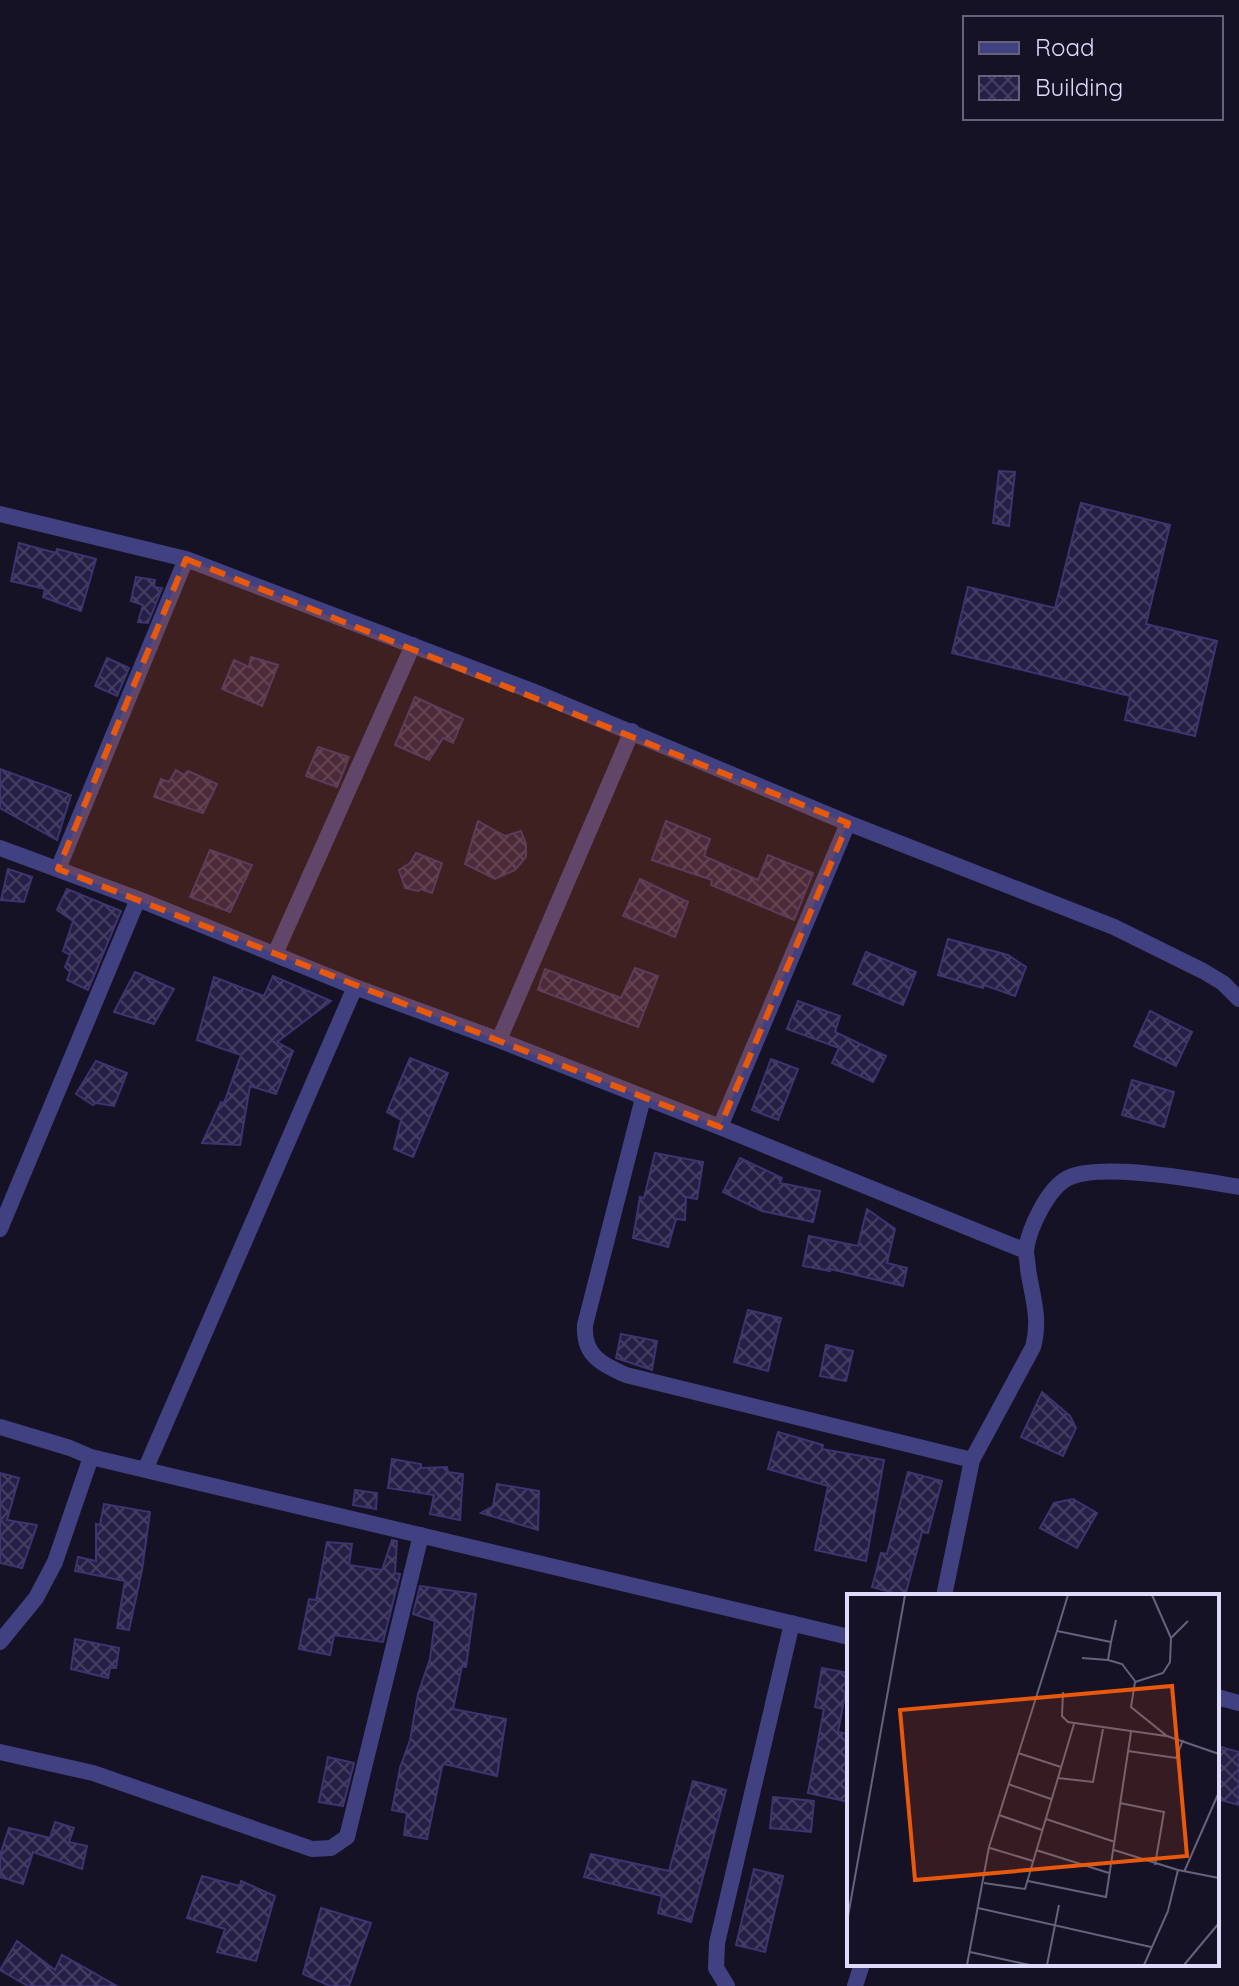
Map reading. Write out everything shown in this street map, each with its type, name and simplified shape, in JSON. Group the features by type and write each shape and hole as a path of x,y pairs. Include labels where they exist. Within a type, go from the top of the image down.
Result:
{"street":[{"path":"0,514 186,559 413,645 632,731 848,823 1114,927 1203,971 1223,983 1239,999"},
{"path":"58,869 186,559"},
{"path":"275,954 413,645"},
{"path":"499,1040 632,731"},
{"path":"720,1127 848,823"},
{"path":"0,848 499,1040 1026,1251"},
{"path":"0,1229 138,899"},
{"path":"145,1470 355,987"},
{"path":"643,1098 585,1325 584,1338 590,1353 626,1375 972,1460"},
{"path":"944,1594 972,1460 1033,1347 1038,1331 1026,1251 1050,1193 1067,1178 1092,1171 1207,1181 1239,1187"},
{"path":"0,1427 91,1457 847,1637"},
{"path":"0,1642 36,1598 55,1562 91,1457"},
{"path":"0,1752 93,1773 312,1849 331,1848 347,1837 421,1535"},
{"path":"727,1986 716,1968 717,1943 792,1623"},
{"path":"1219,1698 1239,1703"},
{"path":"855,1986 861,1966"}],"highlighted area":[{"path":"186,559 848,823 720,1127 58,869"}],"building":[{"path":"999,471 1015,472 1009,526 993,523"},
{"path":"1081,503 1170,525 1146,624 1217,641 1195,736 1125,720 1130,696 952,653 968,587 1055,608"},
{"path":"19,543 96,559 81,611 43,597 45,589 11,581"},
{"path":"136,577 155,580 154,587 162,588 148,623 138,622 143,605 131,601"},
{"path":"251,657 278,665 262,706 222,689 234,660 249,667"},
{"path":"107,658 129,668 117,696 95,686"},
{"path":"415,697 463,719 453,743 443,738 429,760 395,745"},
{"path":"318,747 349,757 337,787 306,776"},
{"path":"0,769 71,795 57,840 0,808"},
{"path":"176,770 184,775 188,771 217,784 203,813 154,797 161,779 169,782"},
{"path":"478,821 505,836 521,831 526,844 526,857 515,870 495,879 465,864"},
{"path":"666,821 710,839 704,856 758,880 768,855 813,873 794,920 711,885 712,880 652,860"},
{"path":"210,850 252,865 230,912 190,897"},
{"path":"416,853 442,863 432,893 405,888 399,870 410,863"},
{"path":"8,869 32,877 24,902 1,900"},
{"path":"640,879 688,902 675,937 623,916"},
{"path":"67,889 121,911 88,990 67,980 70,972 65,967 70,955 63,951 73,921 57,910"},
{"path":"948,939 1008,955 1026,967 1015,996 984,985 983,988 938,975"},
{"path":"866,952 916,972 903,1005 853,984"},
{"path":"635,968 658,976 638,1027 538,990 545,969 621,998"},
{"path":"135,972 174,989 154,1024 114,1012"},
{"path":"273,976 331,1001 277,1042 293,1051 276,1094 250,1086 240,1145 202,1143 221,1102 224,1103 241,1055 197,1040 214,977 264,996"},
{"path":"798,1001 840,1016 835,1032 886,1056 873,1082 832,1063 839,1048 787,1029"},
{"path":"1150,1011 1192,1032 1176,1066 1134,1046"},
{"path":"410,1058 448,1073 413,1157 394,1149 401,1120 387,1112"},
{"path":"771,1059 798,1069 778,1120 752,1110"},
{"path":"96,1061 127,1073 114,1106 93,1105 76,1094"},
{"path":"1132,1080 1174,1092 1164,1127 1122,1115"},
{"path":"655,1153 703,1162 697,1199 686,1197 685,1220 676,1219 668,1247 633,1238 640,1197 644,1198"},
{"path":"740,1158 782,1178 780,1183 820,1191 813,1222 762,1211 723,1192"},
{"path":"867,1209 895,1229 887,1263 907,1268 903,1286 803,1266 809,1236 858,1246"},
{"path":"748,1310 781,1318 768,1371 734,1362"},
{"path":"621,1334 657,1341 652,1370 616,1358"},
{"path":"826,1345 853,1351 846,1381 820,1376"},
{"path":"1042,1392 1070,1416 1076,1428 1063,1456 1021,1437"},
{"path":"778,1432 823,1445 822,1449 884,1460 866,1561 815,1550 828,1486 768,1469"},
{"path":"392,1459 421,1464 421,1468 447,1467 448,1472 463,1474 460,1520 430,1514 434,1495 388,1488"},
{"path":"908,1472 942,1481 928,1533 922,1532 906,1594 872,1587 881,1553 887,1554"},
{"path":"0,1473 19,1478 7,1520 37,1525 22,1568 0,1563"},
{"path":"497,1484 539,1491 538,1530 481,1513 493,1506"},
{"path":"355,1490 377,1493 376,1509 353,1505"},
{"path":"1073,1499 1097,1513 1077,1548 1040,1528 1054,1503"},
{"path":"104,1504 150,1512 129,1630 117,1628 125,1581 75,1571 78,1557 96,1561 96,1524 100,1525"},
{"path":"392,1540 397,1541 395,1573 400,1574 383,1642 334,1635 330,1655 299,1649 309,1599 316,1600 327,1542 352,1544 349,1565 382,1570"},
{"path":"420,1586 476,1594 466,1667 462,1666 453,1709 506,1719 497,1776 444,1764 442,1767 427,1839 404,1835 407,1813 392,1810 418,1694 430,1659 435,1621 413,1614"},
{"path":"75,1639 119,1648 116,1668 110,1668 108,1678 71,1669"},
{"path":"822,1668 847,1673 838,1732 847,1734 847,1802 808,1793 824,1709 815,1707"},
{"path":"1219,1747 1239,1752 1239,1805 1219,1800"},
{"path":"328,1757 354,1763 343,1806 319,1802"},
{"path":"693,1781 726,1790 691,1922 658,1913 662,1896 584,1877 591,1854 669,1871"},
{"path":"773,1797 814,1801 811,1832 770,1828"},
{"path":"55,1822 74,1828 69,1842 87,1846 82,1869 33,1852 23,1884 0,1877 0,1855 9,1828 50,1838"},
{"path":"754,1869 783,1876 765,1952 736,1945"},
{"path":"202,1876 240,1886 241,1881 275,1896 256,1961 217,1952 225,1929 187,1918"},
{"path":"321,1908 371,1923 349,1986 330,1986 303,1974"},
{"path":"17,1941 55,1970 62,1955 117,1986 28,1986 0,1970"}]}
